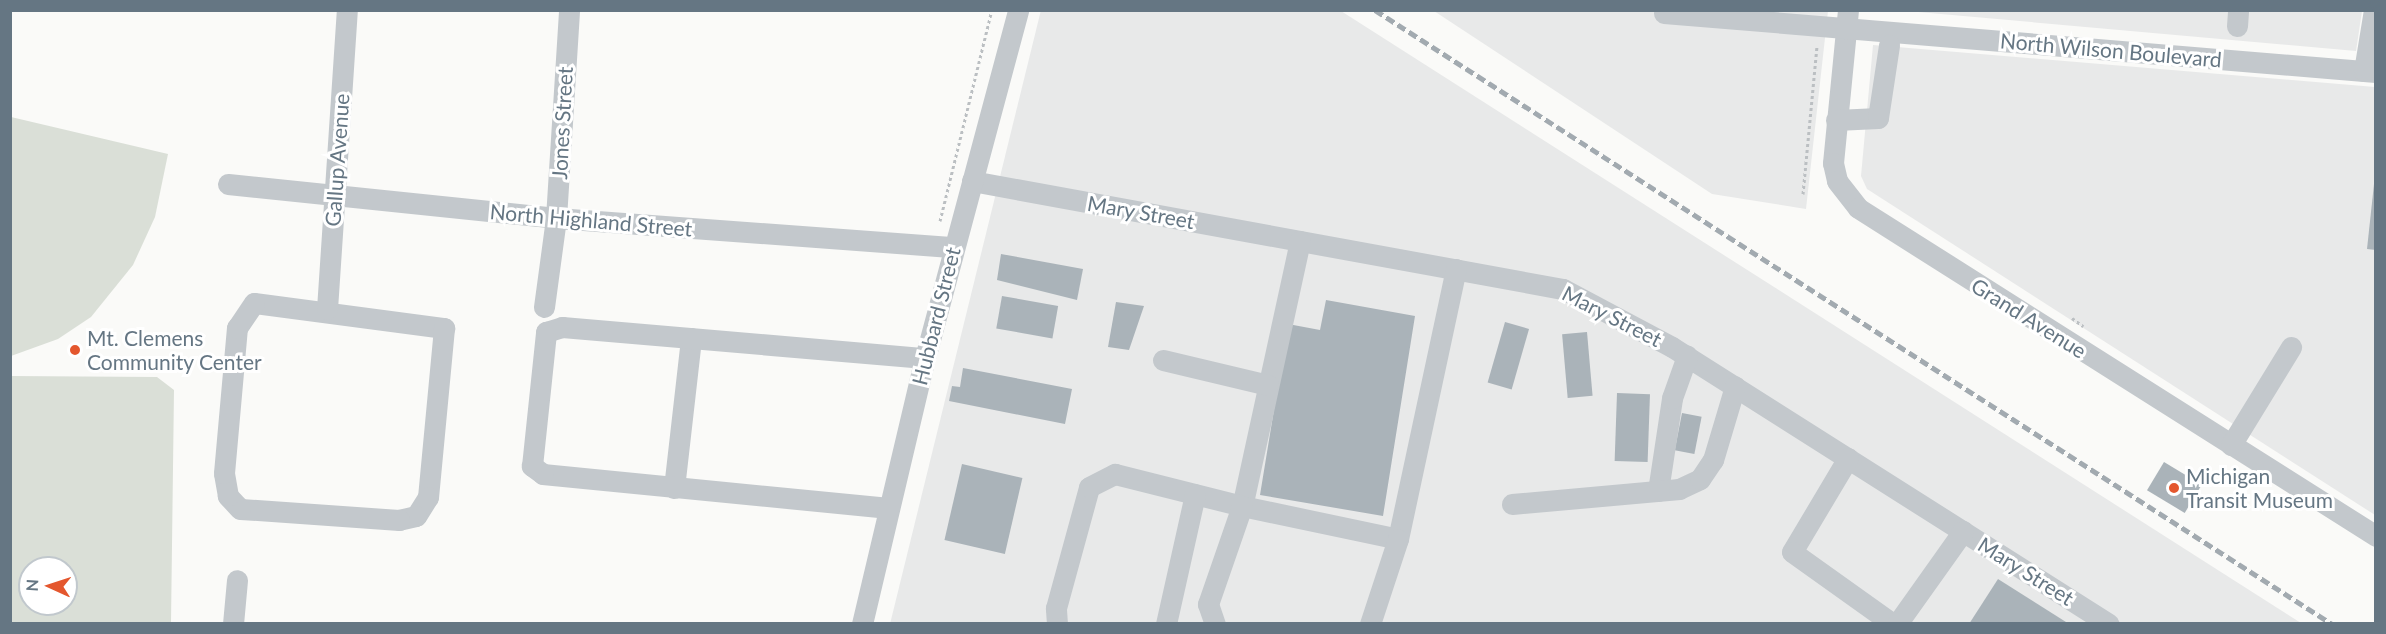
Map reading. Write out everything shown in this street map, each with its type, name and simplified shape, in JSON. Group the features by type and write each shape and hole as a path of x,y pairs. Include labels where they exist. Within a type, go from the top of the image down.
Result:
{"street":[{"name":"Gallup Avenue","path":"327,309 347,10"},
{"name":"Jones Street","path":"544,308 556,218 569,10"},
{"name":"Hubbard Street","path":"862,624 925,358 1017,10"},
{"path":"2370,71 2374,10"},
{"name":"North Wilson Boulevard","path":"1664,13 1819,26 1848,19 2370,71"},
{"name":"Grand Avenue","path":"1848,19 1833,163 1837,181 1858,208 2376,536"},
{"path":"1836,120 1878,118 1889,45"},
{"name":"Mary Street","path":"972,181 1563,289 1687,356 2109,624"},
{"name":"North Highland Street","path":"228,184 556,218 954,247"},
{"path":"1215,624 1208,604 1242,506 1300,240"},
{"path":"1370,624 1398,539 1456,269"},
{"path":"254,303 327,309 444,328 428,497 416,516 399,520 240,509 228,496 225,473 237,328 254,303"},
{"path":"889,508 543,474 532,466 546,332 561,327 925,358"},
{"path":"674,488 691,338"},
{"path":"2231,445 2291,347"},
{"path":"1658,491 1672,398 1687,356"},
{"path":"1163,360 1268,386"},
{"path":"1512,504 1658,491 1700,479 1713,460 1734,386"},
{"path":"1848,458 1792,552 1895,624 1963,531"},
{"path":"1057,624 1056,608 1089,487 1115,474 1242,506 1398,539"},
{"path":"1167,624 1195,494"},
{"path":"233,624 237,580"}],"path":[{"path":"1803,194 1819,26"}],"shaded area":[{"path":"1041,10 1341,11 2301,623 890,624"},
{"path":"1434,11 1828,11 1806,209 1712,194"},
{"path":"1907,11 2362,11 2356,51"},
{"path":"1873,45 2375,87 2375,515 1867,189 1861,176"},
{"path":"11,117 168,154 155,217 133,265 91,317 58,339 11,356"},
{"path":"11,376 157,377 174,390 171,623 11,623"}],"building":[{"path":"2374,184 2376,184 2376,250 2367,249"},
{"path":"1001,254 1083,269 1077,300 997,280"},
{"path":"1002,296 1058,306 1052,338 996,328"},
{"path":"1326,300 1415,316 1383,516 1260,495 1288,324 1320,330"},
{"path":"1116,302 1144,306 1129,350 1108,347"},
{"path":"1505,322 1529,329 1512,389 1488,383"},
{"path":"1587,332 1593,396 1568,398 1562,334"},
{"path":"963,368 1072,389 1065,424 949,401 952,386 960,387"},
{"path":"1617,393 1650,394 1648,462 1615,461"},
{"path":"1682,413 1702,417 1694,454 1675,450"},
{"name":"Michigan Transit Museum","path":"2164,462 2202,485 2185,513 2147,490"},
{"path":"962,464 1022,478 1005,554 944,540"},
{"path":"1998,579 2066,622 1969,624"}],"railway":[{"path":"1375,10 2332,624"}],"place":[{"name":"Mt. Clemens Community Center","path":"75,350"},
{"name":"Michigan Transit Museum","path":"2174,488"}]}
